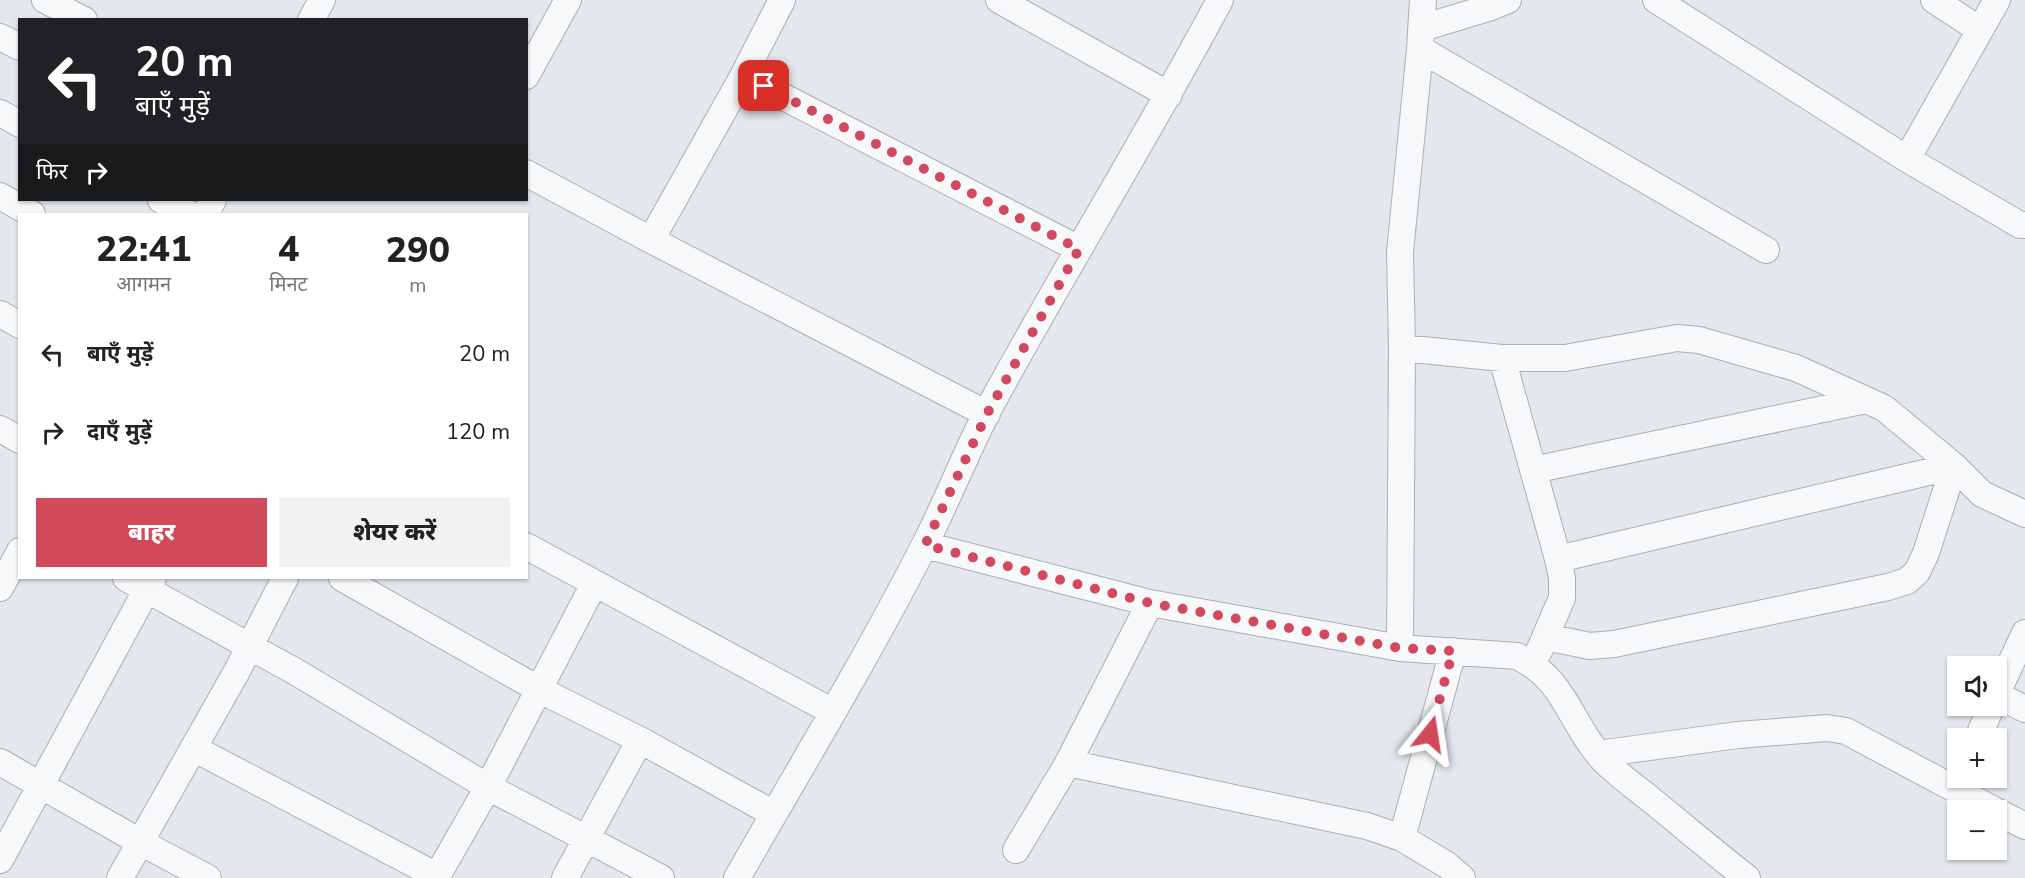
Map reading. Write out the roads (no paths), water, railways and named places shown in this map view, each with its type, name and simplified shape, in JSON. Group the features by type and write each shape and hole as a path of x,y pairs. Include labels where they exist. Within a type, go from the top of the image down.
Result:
{"street":[{"path":"45,0 80,18"},
{"path":"312,18 322,0"},
{"path":"528,72 568,0"},
{"path":"651,240 743,76 782,0"},
{"path":"999,0 1169,95"},
{"path":"737,878 833,712 925,545 987,414 1079,249 1169,95 1220,0"},
{"path":"1400,648 1402,348 1400,252 1423,0"},
{"path":"1421,39 1508,0"},
{"path":"1656,0 1907,159 2020,225 2025,225"},
{"path":"1934,0 1980,30"},
{"path":"1907,159 1997,0"},
{"path":"0,37 18,46"},
{"path":"1421,39 1766,249"},
{"path":"743,76 1079,249"},
{"path":"0,113 18,123"},
{"path":"528,174 987,414"},
{"path":"0,196 30,213"},
{"path":"163,201 187,213"},
{"path":"0,314 18,324"},
{"path":"1402,348 1502,358 1565,358 1677,338 1700,340 1796,368 1884,408 1954,466 1982,494 2025,514"},
{"path":"1502,358 1562,578 1562,597 1533,664"},
{"path":"1533,470 1866,400"},
{"path":"0,429 18,439"},
{"path":"1558,559 1954,466"},
{"path":"1545,637 1590,646 1614,644 1888,587 1907,581 1917,572 1926,553 1954,466"},
{"path":"925,545 1150,603 1400,648 1517,656 1545,673 1563,697 1598,754 1618,773 1747,878"},
{"path":"528,547 833,712"},
{"path":"0,588 18,555"},
{"path":"120,878 250,646 284,579"},
{"path":"344,579 540,690 640,740 774,814"},
{"path":"0,860 42,786 142,581 488,787 661,878"},
{"path":"193,748 436,877 488,787 594,584"},
{"path":"1016,850 1068,763 1150,603"},
{"path":"2007,671 2025,633"},
{"path":"1402,838 1453,651"},
{"path":"2007,700 2025,709"},
{"path":"1598,754 1738,735 1827,728 1846,731 1947,778"},
{"path":"565,878 640,740"},
{"path":"0,762 208,878"},
{"path":"1068,763 1367,826 1402,838 1447,865 1462,878"},
{"path":"1965,788 1980,800"},
{"path":"2007,817 2025,826"}]}
